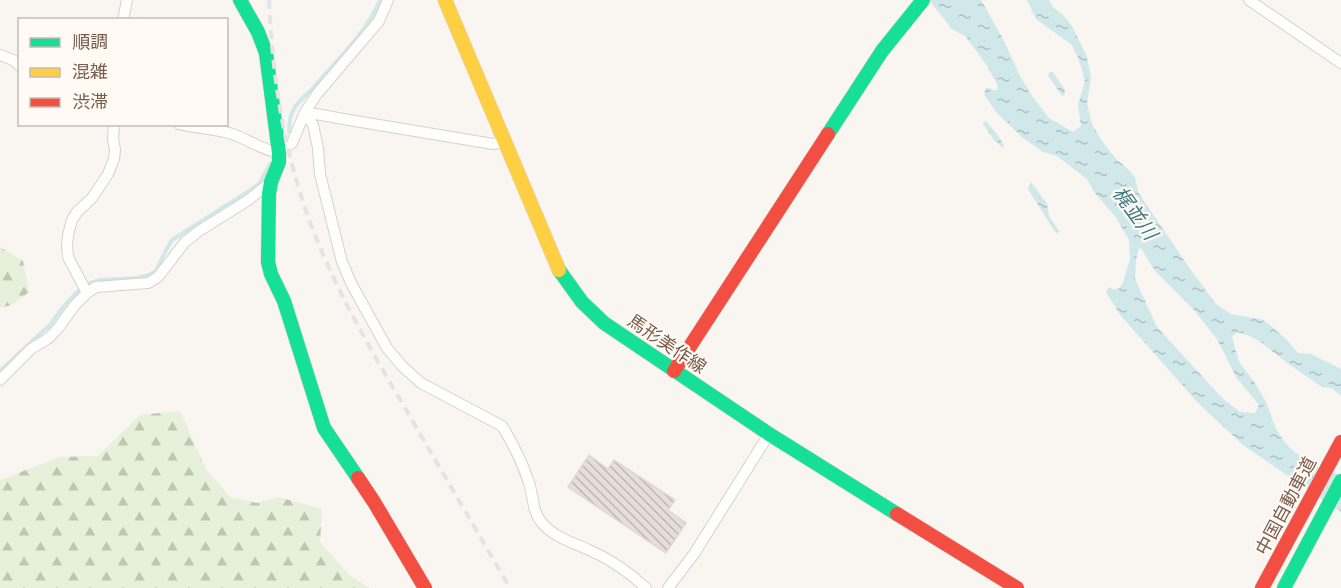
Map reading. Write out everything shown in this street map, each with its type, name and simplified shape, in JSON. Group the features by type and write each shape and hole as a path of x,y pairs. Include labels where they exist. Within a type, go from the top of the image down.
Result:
{"main road":[{"path":"240,0 262,40 266,53 279,153 279,162 268,194 268,262 271,274 284,301 324,428 374,502 425,588"},
{"name":"馬形美作線","path":"445,0 557,267 582,302 604,323 769,434 1017,588"},
{"path":"674,371 882,51 922,0"},
{"name":"中国自動車道","path":"1262,588 1341,442"},
{"name":"中国自動車道","path":"1284,588 1341,481"}],"street":[{"path":"123,18 127,0"},
{"path":"192,126 235,135 279,153 292,143 305,112 317,94 379,21 388,0"},
{"path":"1249,0 1341,63"},
{"path":"0,55 18,64"},
{"path":"305,112 493,144 504,142"},
{"path":"305,112 313,125 320,174 342,262 352,285 387,348 421,383 502,426 529,480 534,509 539,520 548,529 569,542 605,558 633,575 646,588"},
{"path":"87,293 68,257 66,246 72,220 92,198 108,174 114,159 114,126"},
{"path":"0,380 32,349 49,338 87,293 96,287 148,283 158,277 185,242 247,201 271,182"},
{"path":"669,588 694,554 769,434"}],"green space":[{"path":"0,247 23,261 29,292 12,305 0,308"},
{"path":"180,411 206,469 230,497 257,503 278,497 322,509 320,542 349,575 370,588 0,588 0,480 60,457 98,456 140,415"}],"water":[{"name":"梶並川","path":"929,0 981,0 1032,96 1049,118 1073,132 1081,126 1078,105 1085,81 1079,60 1072,45 1036,19 1027,0 1049,0 1053,7 1064,16 1072,26 1087,57 1091,78 1087,103 1092,124 1116,159 1135,177 1138,192 1216,304 1231,314 1264,320 1298,353 1311,354 1341,369 1341,396 1332,388 1322,387 1259,341 1237,332 1232,337 1239,362 1266,402 1281,437 1291,449 1312,465 1341,475 1341,512 1243,445 1199,404 1121,316 1106,292 1109,287 1114,290 1120,288 1130,259 1129,240 1115,216 1094,192 1087,179 1057,156 1043,152 1023,138 996,112 984,94 986,88 997,90 998,86 987,66 965,36 952,29","holes":["1141,248 1155,271 1194,310 1217,339 1236,377 1259,405 1255,413 1240,412 1222,398 1157,327 1135,279 1138,250"]},
{"path":"1050,72 1053,72 1065,90 1064,95 1062,96 1049,77"},
{"path":"984,121 999,137 1003,148 994,140 983,124"},
{"path":"1031,182 1047,204 1049,216 1059,231 1058,234 1028,189"}],"building":[{"path":"589,455 608,469 614,460 675,500 668,510 686,523 666,553 568,487"}],"waterway":[{"path":"289,131 293,109 359,36 380,0"},
{"path":"90,283 100,280 137,278 156,271 172,240 260,183 270,164"},
{"path":"0,371 51,324 78,291"}],"railway":[{"path":"269,0 275,75 288,148 301,196 322,252 375,357 510,588"}],"traffic: fast":[{"path":"240,0 258,32 266,53 279,153 279,162 269,194 268,262 284,301 324,428 358,478"},
{"path":"828,134 882,51 923,0"},
{"path":"559,270 582,302 604,323 769,434 897,514"},
{"path":"1284,588 1341,481"}],"traffic: slow":[{"path":"445,0 559,270"}],"traffic: jam":[{"path":"674,371 828,134"},
{"path":"1262,588 1341,442"},
{"path":"358,478 425,588"},
{"path":"897,514 1017,588"}]}
